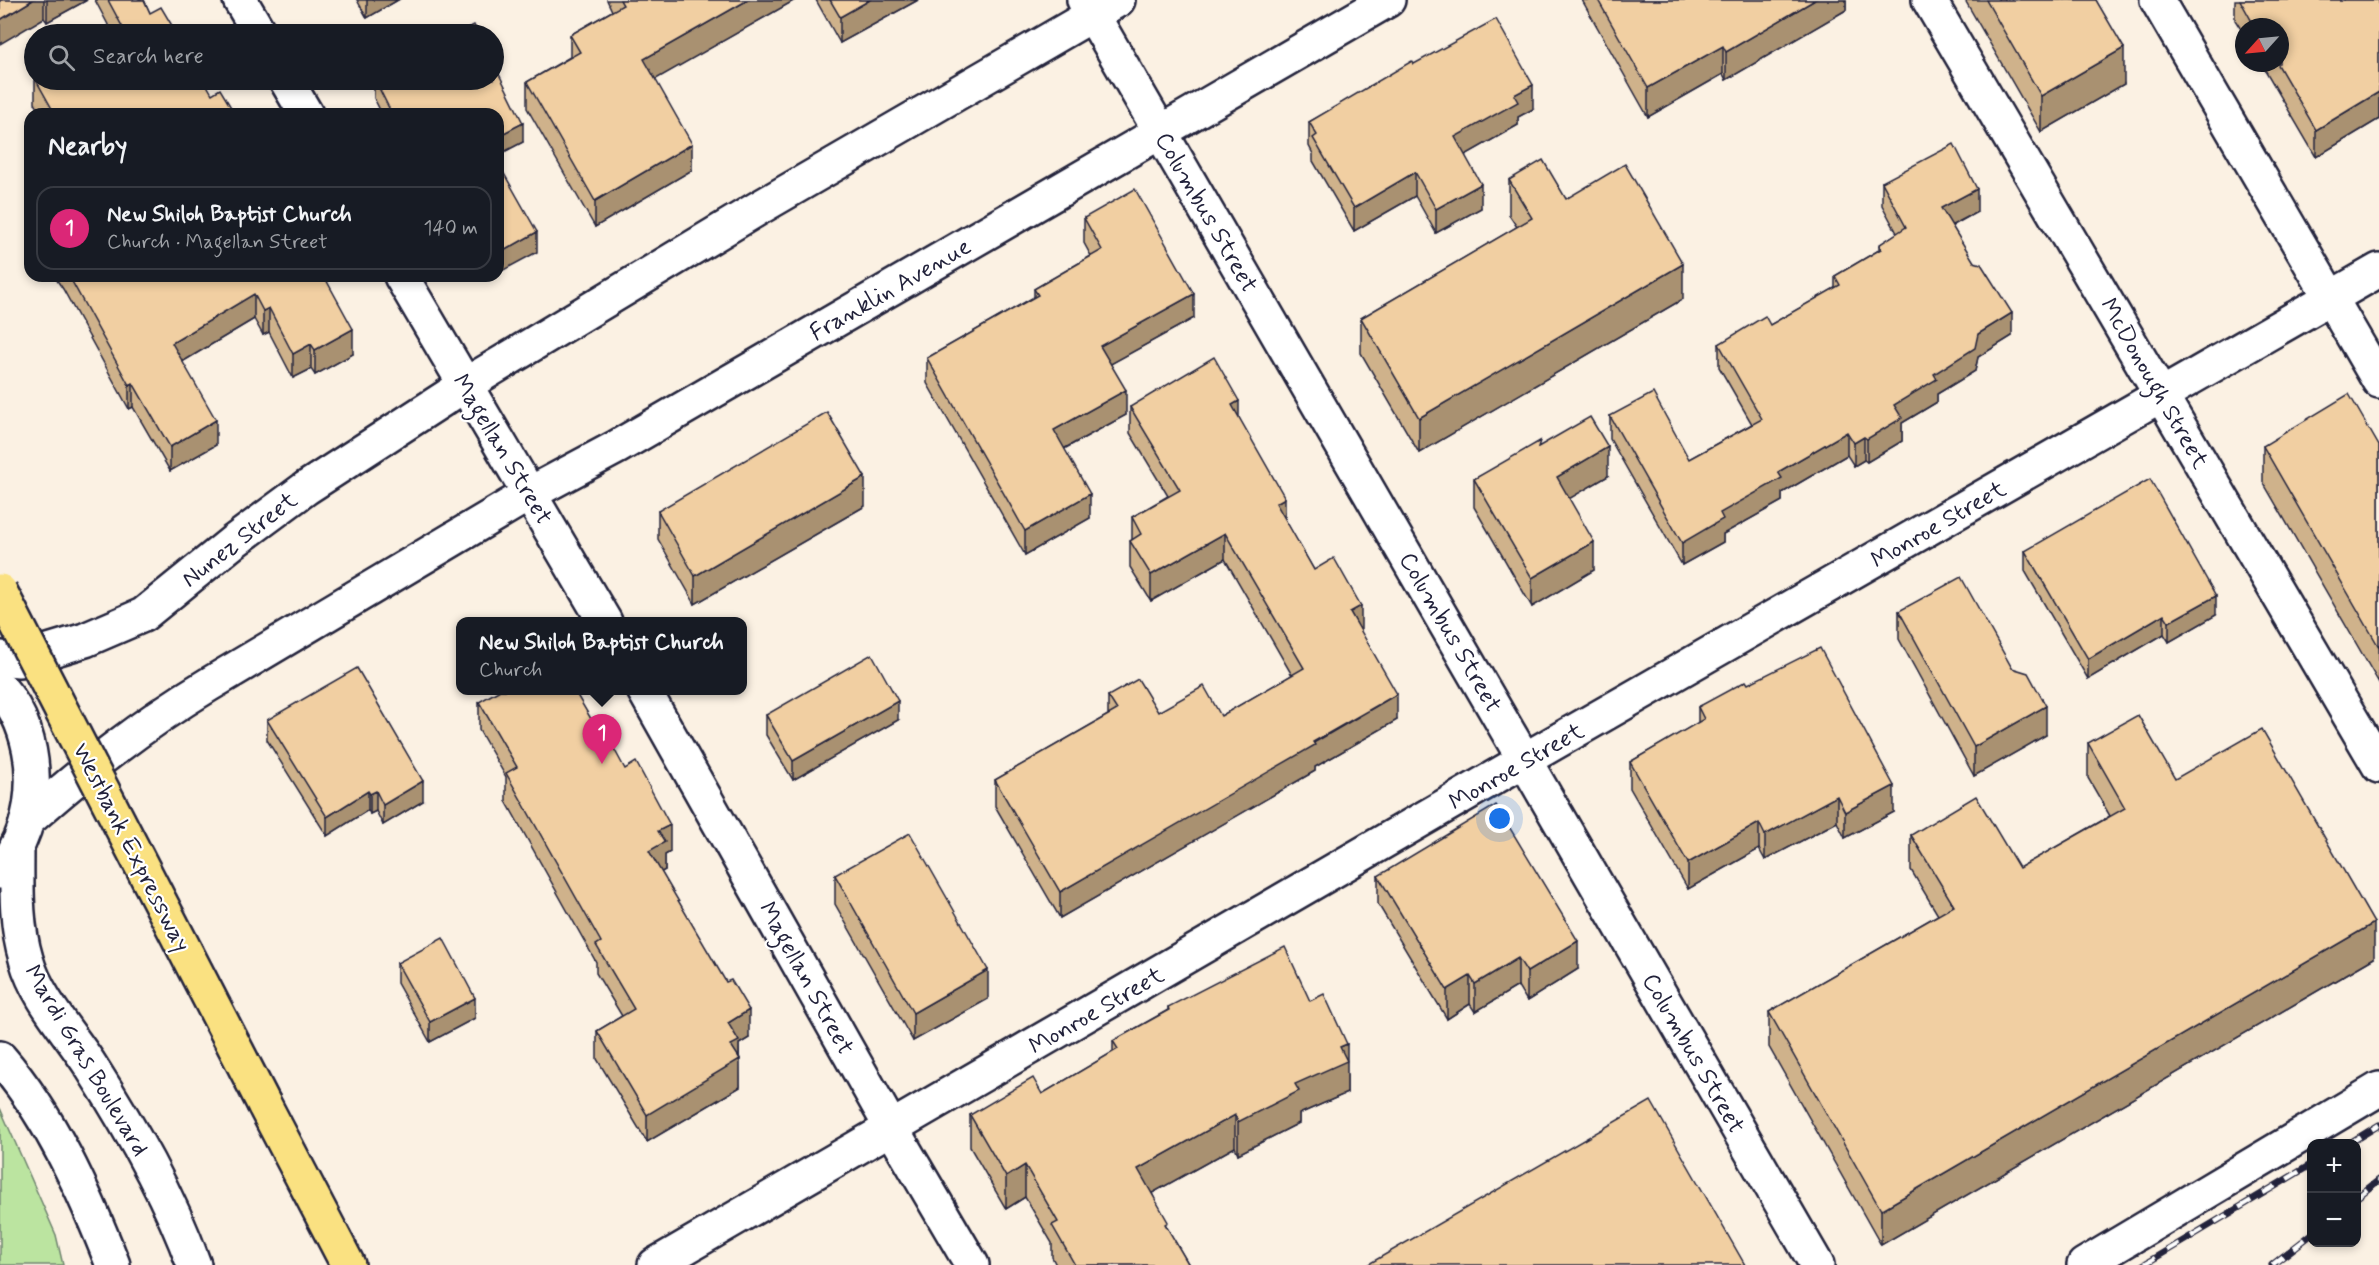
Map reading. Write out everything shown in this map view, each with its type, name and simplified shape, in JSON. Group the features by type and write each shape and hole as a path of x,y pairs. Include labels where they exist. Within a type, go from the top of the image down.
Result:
{"highway":[{"name":"Westbank Expressway","path":"0,591 348,1265"}],"street":[{"path":"240,0 254,24"},
{"name":"Franklin Avenue","path":"15,846 114,746 158,715 529,494 628,441 1161,134 1388,0"},
{"name":"McDonough Street","path":"1929,0 2379,766"},
{"path":"2157,0 2379,381"},
{"path":"465,385 1098,5"},
{"name":"Columbus Street","path":"1098,5 1161,134 1526,759 1817,1265"},
{"path":"292,90 302,108"},
{"name":"Monroe Street","path":"655,1265 1526,759 2379,270"},
{"name":"Magellan Street","path":"405,282 603,617"},
{"name":"Nunez Street","path":"0,658 19,660 85,640 143,615 233,542 306,488 465,385"},
{"name":"Mardi Gras Boulevard","path":"0,688 17,715 27,740 32,785 15,846 18,915 26,960 42,994 114,1102 153,1173 194,1265"},
{"name":"Magellan Street","path":"647,695 892,1129 972,1265"},
{"path":"0,1058 15,1076 51,1131 89,1204 113,1265"},
{"path":"2084,1265 2379,1089"}],"green space":[{"path":"0,1108 56,1235 63,1265 0,1265"}],"building":[{"path":"0,0 33,0 0,20"},
{"path":"108,0 144,0 150,13 161,7 171,24 121,24"},
{"path":"620,0 748,0 644,59 692,144 595,201 527,82 580,52 570,35 623,5"},
{"path":"830,0 870,0 840,17"},
{"path":"1598,0 1815,0 1726,52 1723,46 1648,88"},
{"path":"1986,0 2096,0 2124,48 2041,96"},
{"path":"2240,0 2379,0 2379,92 2316,130 2282,72 2289,72 2289,18 2250,18"},
{"path":"1496,19 1533,85 1514,95 1518,102 1455,137 1481,184 1436,209 1415,172 1354,208 1313,138 1317,135 1309,122 1412,61 1414,64"},
{"path":"504,84 523,123 504,133 504,108 389,108 380,90 504,90"},
{"path":"42,90 210,90 212,94 221,90 231,108 52,108"},
{"path":"1954,144 1977,189 1941,208 1974,262 1981,264 2012,313 1978,334 1975,348 1934,374 1937,379 1894,405 1902,418 1867,439 1864,437 1854,443 1847,432 1778,472 1782,478 1720,513 1723,519 1682,543 1610,416 1653,393 1689,459 1762,419 1719,344 1765,316 1770,325 1840,285 1835,276 1881,249 1879,245 1906,227 1882,182"},
{"path":"1543,160 1566,199 1625,164 1683,264 1419,418 1361,318 1532,218 1509,180"},
{"path":"504,174 537,232 504,251"},
{"path":"1135,189 1194,294 1100,346 1126,390 1054,430 1090,494 1025,531 927,358 1038,295 1034,289 1102,250 1084,218"},
{"path":"72,282 327,282 353,329 315,350 311,344 293,354 269,308 263,311 254,294 172,343 216,420 170,447 133,383 129,385"},
{"path":"1214,357 1239,401 1232,405 1285,498 1276,503 1314,570 1334,558 1361,606 1350,612 1397,694 1313,742 1315,745 1060,892 995,780 1117,710 1108,696 1138,679 1158,712 1204,686 1221,716 1304,668 1225,533 1151,575 1130,541 1141,534 1132,517 1180,490 1130,407"},
{"path":"2349,394 2379,446 2379,647 2263,446"},
{"path":"827,412 865,477 695,576 658,511"},
{"path":"1590,417 1608,447 1557,477 1594,542 1532,578 1474,479 1540,441 1538,447"},
{"path":"2150,479 2216,596 2169,622 2164,614 2088,659 2025,551"},
{"path":"1961,577 2012,668 2028,673 2046,706 1974,747 1899,611"},
{"path":"1820,648 1894,786 1845,812 1837,796 1765,835 1759,823 1688,863 1630,762 1704,719 1698,707 1746,681 1748,684"},
{"path":"872,654 898,701 793,761 766,715"},
{"path":"357,668 423,781 383,805 376,791 370,794 368,791 327,817 267,720"},
{"path":"491,695 577,695 594,724 599,721 625,769 636,762 670,825 658,831 665,842 649,851 726,982 731,980 749,1010 728,1023 739,1041 731,1045 740,1059 647,1115 597,1031 634,1009 596,945 601,942 506,773 517,767 479,702"},
{"path":"2138,715 2175,779 2262,729 2374,923 1881,1210 1769,1012 1954,906 1911,835 1976,796 2019,868 2125,808 2088,743"},
{"path":"1496,805 1578,941 1527,972 1518,958 1475,984 1470,976 1447,990 1378,876"},
{"path":"910,833 988,970 913,1013 835,875"},
{"path":"443,938 475,998 430,1022 397,963"},
{"path":"1285,947 1310,1001 1324,994 1347,1044 1340,1047 1347,1061 1295,1084 1299,1091 1238,1122 1235,1115 1138,1169 1168,1222 1165,1224 1189,1265 1075,1265 1052,1225 1058,1222 1025,1165 1006,1177 970,1115 1033,1078 1042,1094 1118,1049 1113,1041 1169,1010 1168,1007"},
{"path":"1651,1101 1745,1265 1367,1265"}],"railway":[{"path":"2356,1139 2379,1125"},
{"path":"2143,1265 2307,1167"},
{"path":"2361,1194 2379,1180"},
{"path":"2272,1265 2307,1238"}],"place":[{"name":"New Shiloh Baptist Church","path":"602,764"}]}
